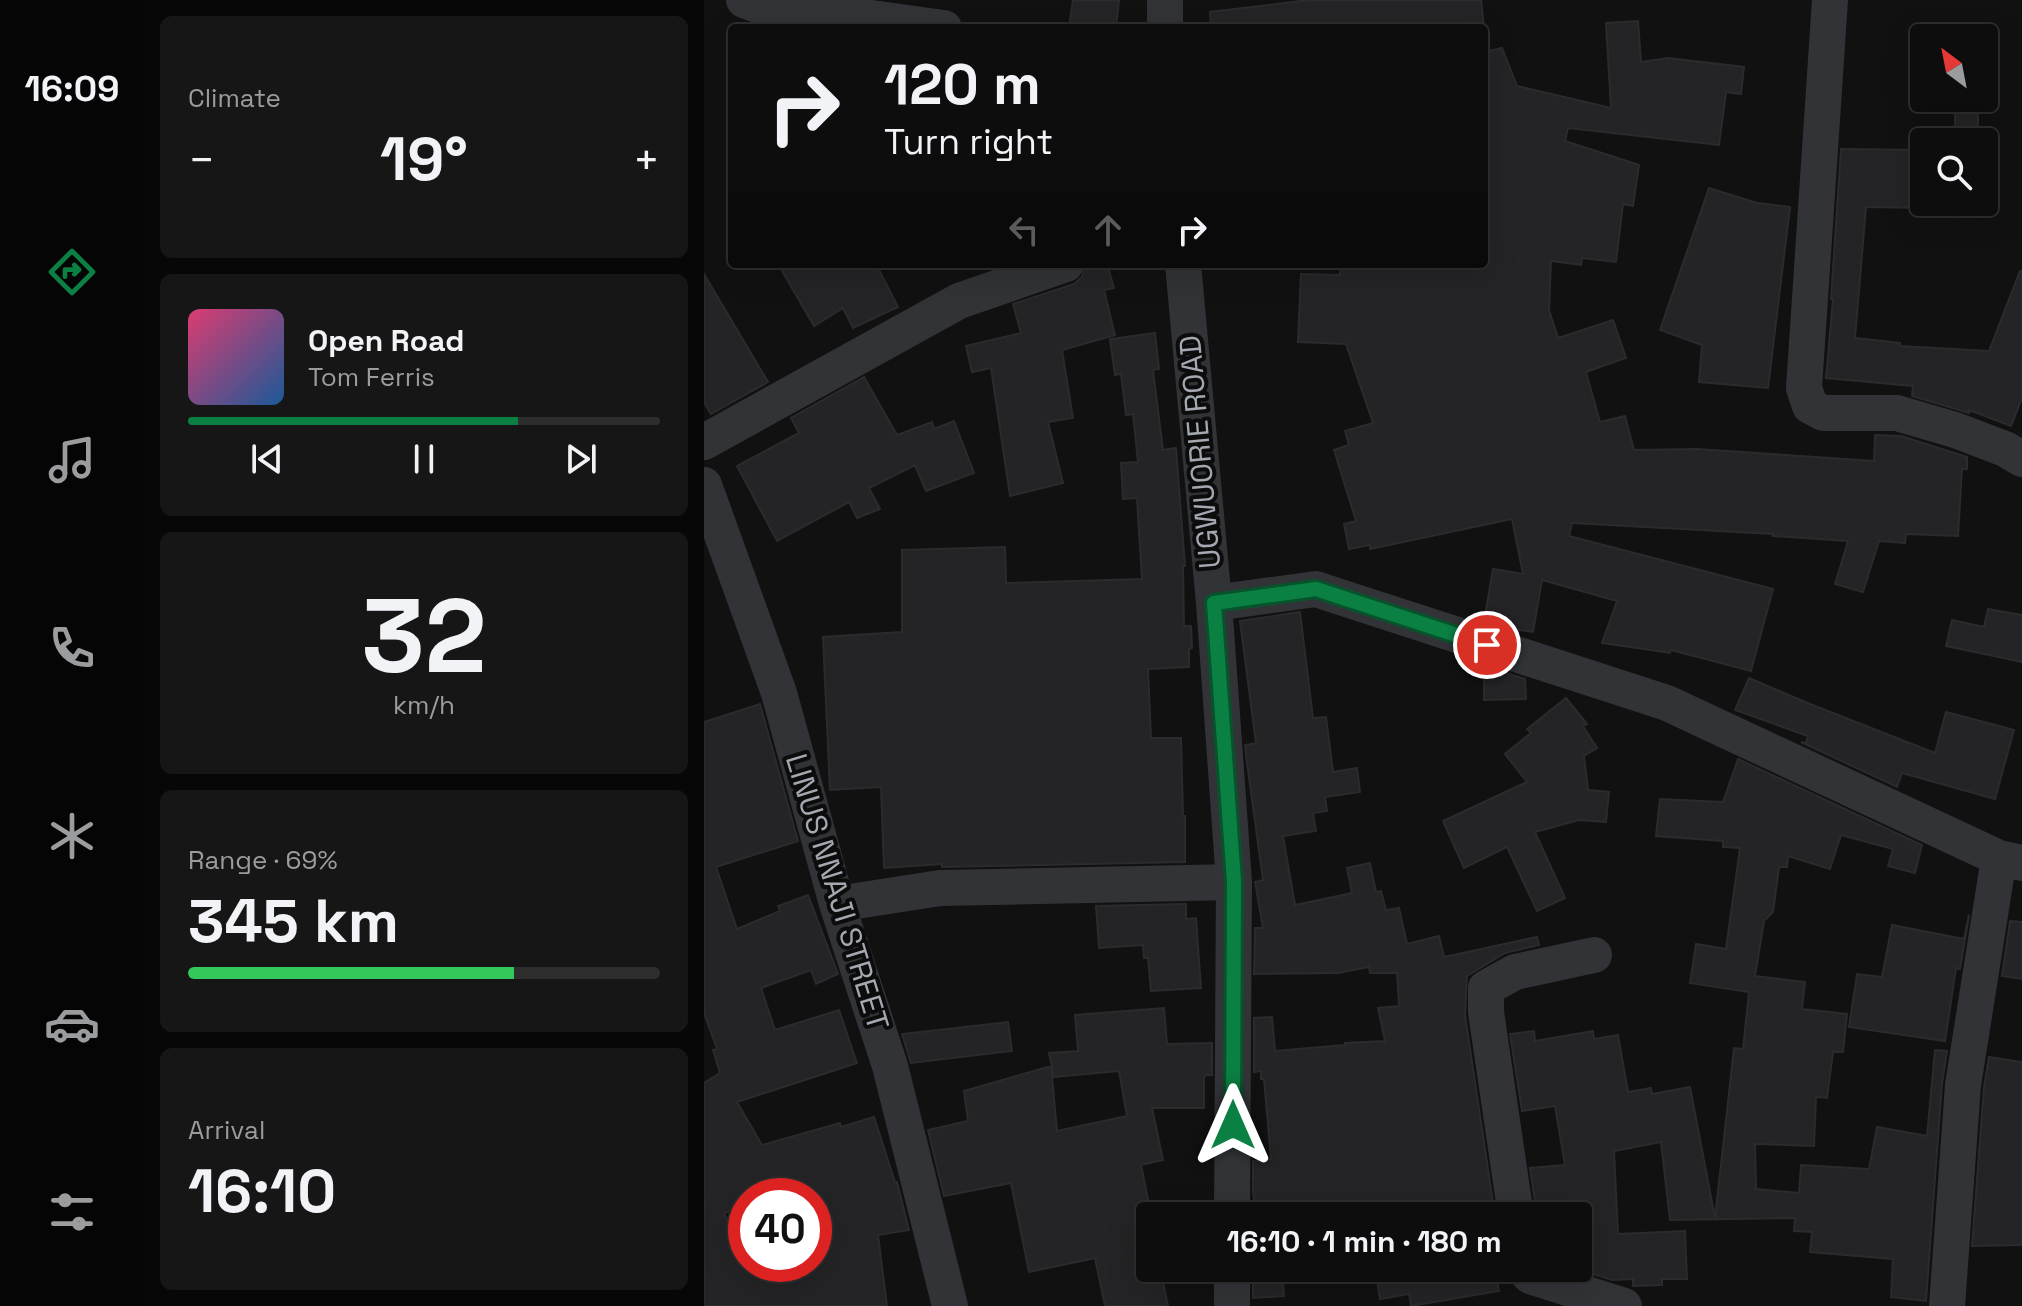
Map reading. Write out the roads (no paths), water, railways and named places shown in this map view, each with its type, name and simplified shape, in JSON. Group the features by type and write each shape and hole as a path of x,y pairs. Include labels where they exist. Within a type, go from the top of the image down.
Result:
{"street":[{"path":"744,0 763,7 798,8 915,24"},
{"path":"1165,0 1165,24"},
{"path":"1830,0 1804,388 1810,406 1823,413 1897,413 1955,430 2005,449 2022,459"},
{"path":"704,442 959,301 1054,268"},
{"name":"UGWUORIE ROAD","path":"1183,268 1214,603 1234,882 1232,1202"},
{"name":"LINUS NNAJI STREET","path":"704,485 779,693 837,904 890,1066 950,1306"},
{"path":"1214,603 1316,589 1667,703 2011,860 1963,1085 1947,1306"},
{"path":"837,904 940,888 1234,882"},
{"path":"1514,1202 1486,1012 1486,988 1515,972 1594,955"},
{"path":"1232,1282 1232,1306"},
{"path":"1549,1282 1624,1306"}]}
